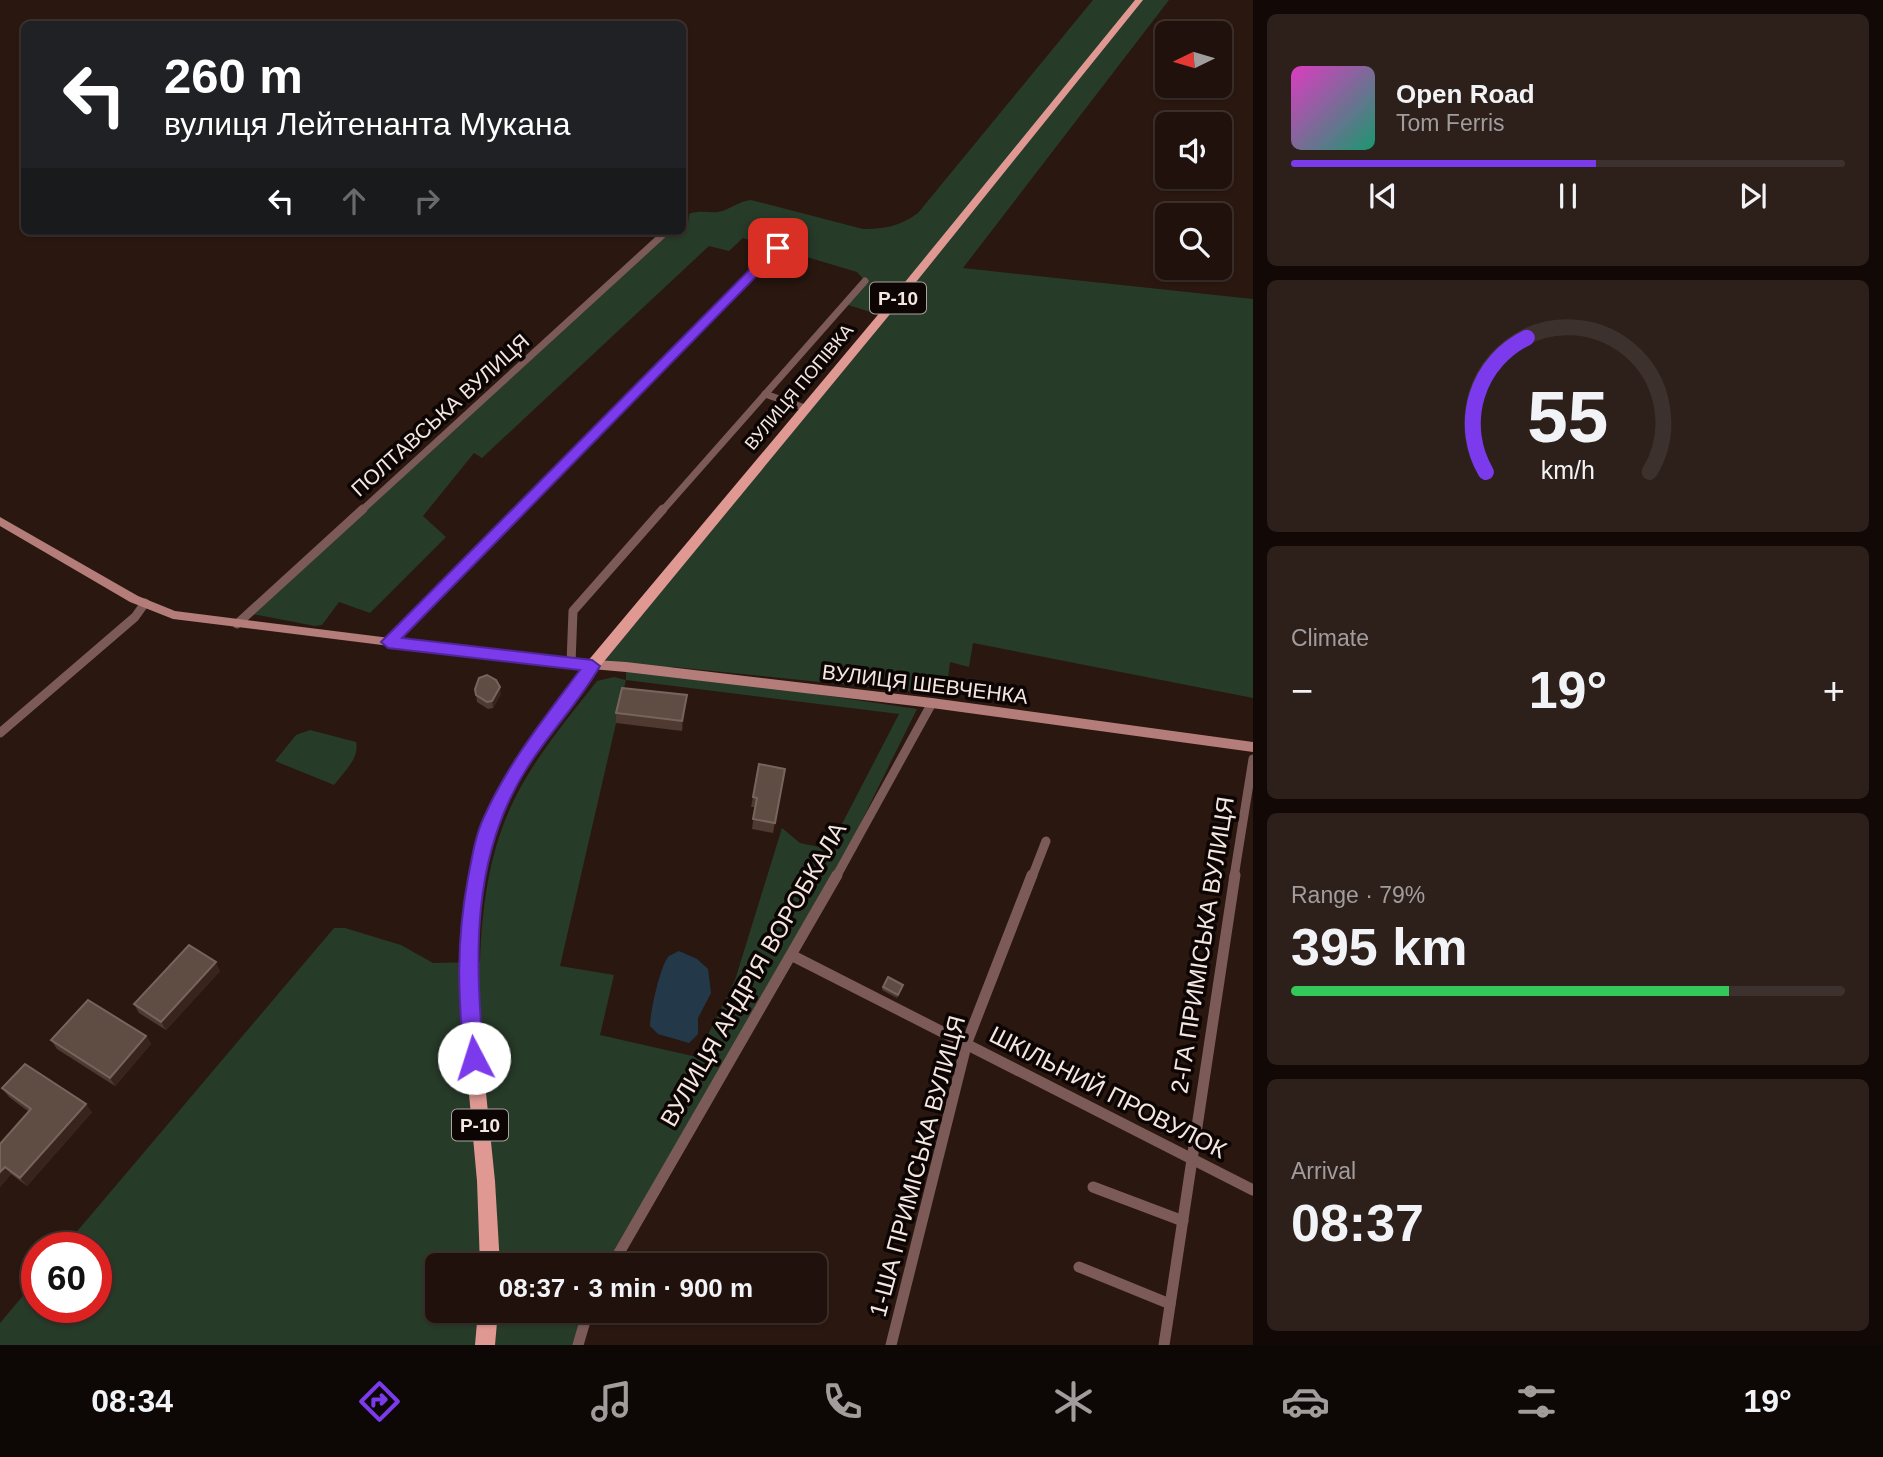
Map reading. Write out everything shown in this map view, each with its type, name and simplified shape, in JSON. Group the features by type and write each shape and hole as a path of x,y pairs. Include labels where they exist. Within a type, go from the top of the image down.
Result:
{"main road":[{"name":"ВУЛИЦЯ ПОПІВКА","path":"592,666 1139,0"},
{"name":"ВУЛИЦЯ ШЕВЧЕНКА","path":"0,521 145,603 173,615 237,625 932,703 1253,747"},
{"name":"Р-10","path":"489,1253 486,1181 467,985 472,897 483,846 506,789 534,743 592,666"},
{"path":"485,1345 487,1323"}],"street":[{"name":"ПОЛТАВСЬКА ВУЛИЦЯ","path":"237,625 663,235"},
{"path":"388,642 778,248"},
{"name":"ВУЛИЦЯ ПОПІВКА","path":"571,663 573,611 865,281"},
{"path":"765,394 805,408"},
{"path":"0,733 135,617 145,603"},
{"name":"ВУЛИЦЯ АНДРІЯ ВОРОБКАЛА","path":"619,1253 793,956 932,703"},
{"name":"2-ГА ПРИМІСЬКА ВУЛИЦЯ","path":"1164,1345 1190,1159 1253,759"},
{"name":"1-ША ПРИМІСЬКА ВУЛИЦЯ","path":"891,1345 967,1042 1046,841"},
{"name":"ШКІЛЬНИЙ ПРОВУЛОК","path":"793,956 967,1042 1253,1190"},
{"path":"1093,1187 1183,1221"},
{"path":"1079,1267 1170,1304"},
{"path":"578,1345 584,1323"}],"green space":[{"path":"1093,0 1169,0 963,268 1253,299 1253,698 973,643 969,667 950,662 946,695 674,667 635,667 917,709 833,879 619,1253 425,1253 425,1323 584,1323 578,1345 0,1345 0,1323 21,1298 21,1323 112,1323 112,1232 77,1232 334,928 345,928 401,945 433,963 480,962 488,879 505,819 522,784 597,681 614,677 626,680 626,667 592,666 896,300 908,294 925,265 877,314 845,304 865,281 857,272 743,238 729,251 709,246 482,458 474,453 423,516 446,537 370,613 339,602 322,625 315,626 247,613 663,235 686,235 689,214 718,212 751,200 863,229 892,226 918,213","holes":["626,680 899,714 829,849 800,843 782,828 735,980 697,1057 600,1035 614,975 560,966"]},
{"path":"310,730 356,742 356,754 334,785 275,761 296,735"}],"water":[{"path":"679,951 697,959 708,969 711,993 698,1018 698,1034 689,1043 658,1034 650,1026 662,969 669,956"}],"building":[{"path":"487,675 496,680 500,687 492,701 487,702 476,695 475,689 479,678"},
{"path":"622,688 687,695 682,721 616,713"},
{"path":"759,764 785,769 775,823 753,819 757,798 753,797"},
{"path":"189,945 216,962 161,1022 134,1004"},
{"path":"888,977 903,985 898,995 883,987"},
{"path":"88,1000 146,1036 110,1078 51,1040"},
{"path":"25,1064 86,1104 20,1178 5,1167 0,1172 0,1144 31,1109 2,1088"}],"route":[{"path":"474,1058 467,985 469,925 483,846 492,818 522,762 592,666 388,642 778,248"}]}
